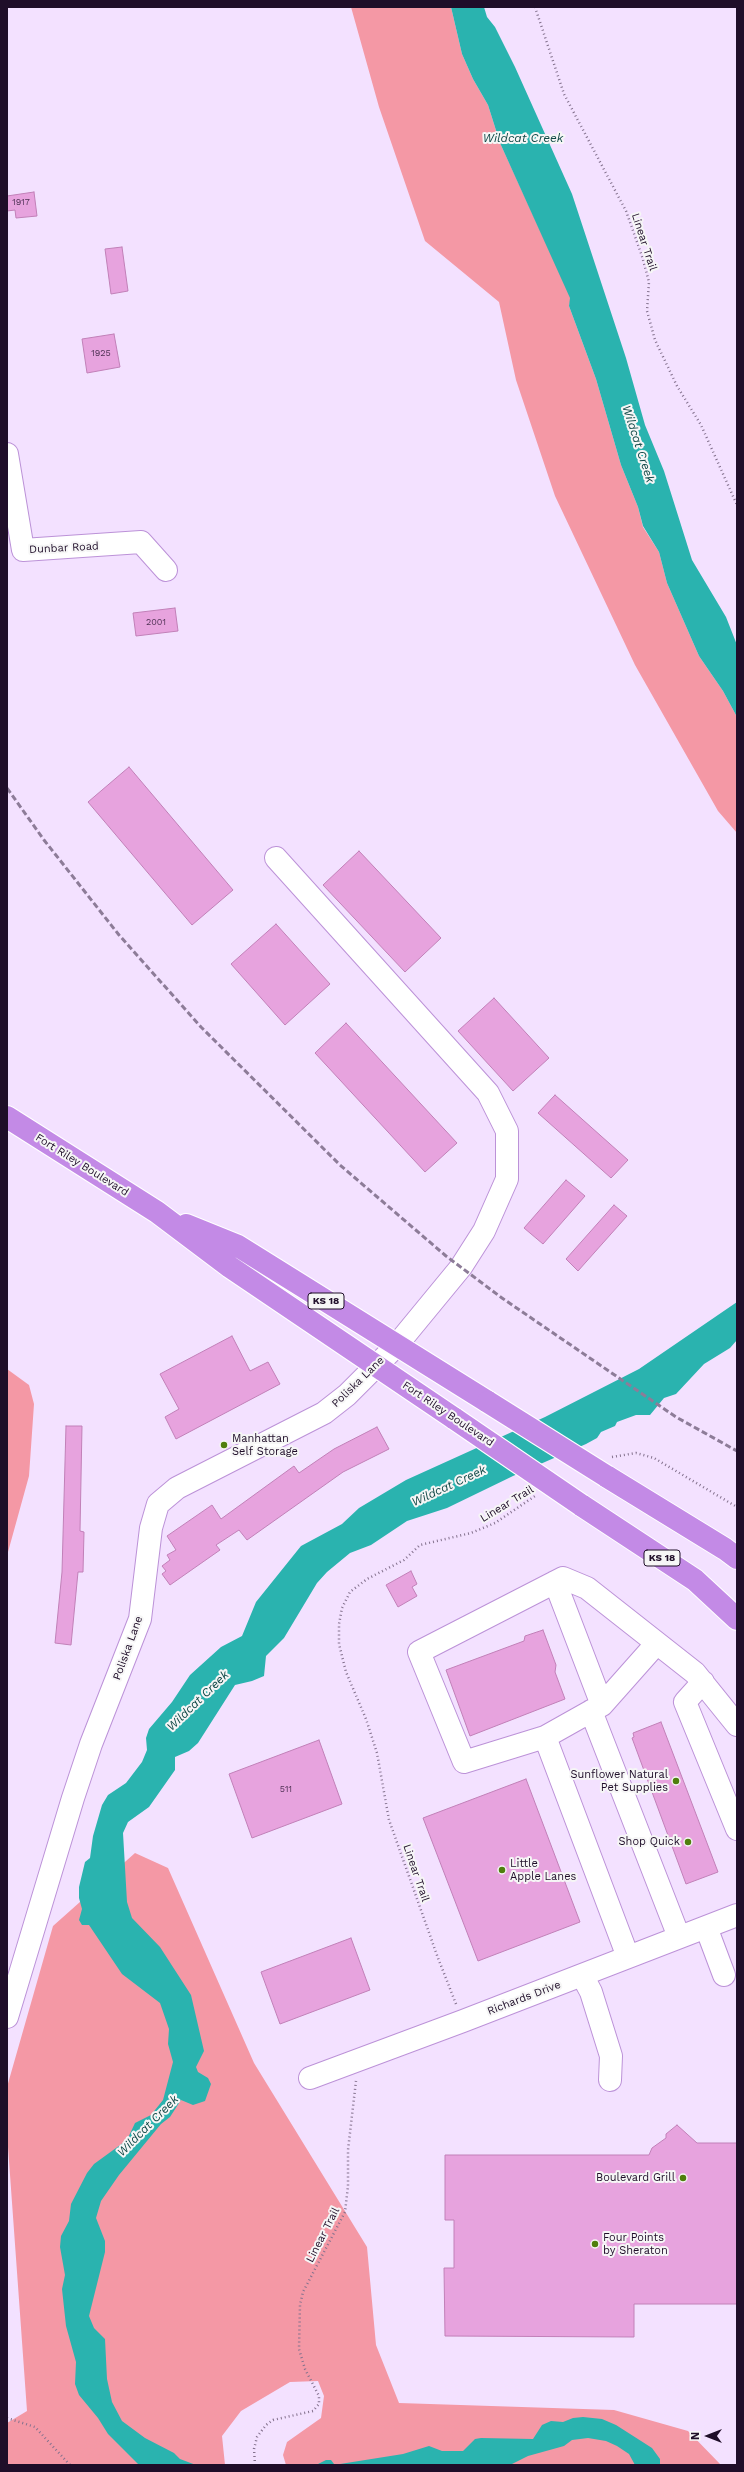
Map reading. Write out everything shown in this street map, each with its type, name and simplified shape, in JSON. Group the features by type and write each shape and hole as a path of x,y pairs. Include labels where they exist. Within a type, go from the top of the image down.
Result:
{"highway":[{"name":"Fort Riley Boulevard","path":"7,1117 157,1212 230,1267 581,1505 695,1580 737,1619"},
{"name":"Fort Riley Boulevard","path":"157,1212 238,1246 488,1402 606,1468 737,1558"}],"street":[{"name":"Dunbar Road","path":"7,454 23,550 142,542 166,570"},
{"name":"Poliska Lane","path":"7,2017 73,1798 91,1744 140,1619 151,1528 158,1504 177,1488 324,1413 347,1395 396,1346 461,1267 484,1231 507,1179 507,1131 488,1093 276,858"},
{"path":"657,1643 596,1708 545,1737 464,1762 419,1652 563,1578 587,1588 657,1643 695,1673 737,1725"},
{"path":"555,1582 596,1708 679,1937"},
{"path":"703,1682 685,1702 730,1793 737,1829"},
{"path":"545,1737 628,1958"},
{"name":"Richards Drive","path":"310,2078 464,2021 737,1915"},
{"path":"706,1927 724,1975"},
{"path":"582,1975 591,1992 611,2056 610,2080"}],"path":[{"name":"Linear Trail","path":"535,7 564,94 626,211 642,256 649,282 646,311 655,340 677,386 701,425 737,505"},
{"path":"606,1468 619,1454 636,1453 654,1458 737,1507"},
{"name":"Linear Trail","path":"464,2021 438,1958 389,1820 377,1753 366,1719 346,1672 339,1644 339,1624 342,1608 350,1592 367,1579 404,1560 420,1544 471,1533 495,1523 542,1492"},
{"name":"Linear Trail","path":"255,2465 254,2460 257,2437 266,2425 273,2420 313,2411 319,2404 319,2396 305,2369 299,2349 300,2305 303,2292 345,2212 348,2186 348,2150 355,2086 358,2078"},
{"path":"7,2418 35,2427 70,2465"}],"shaded area":[{"path":"351,7 451,7 462,54 473,79 488,105 500,143 571,298 569,306 596,379 621,465 638,507 643,527 659,552 667,583 699,656 723,691 737,717 737,833 718,811 635,665 555,496 516,380 499,302 425,241 379,107"},
{"path":"7,1369 29,1385 34,1404 29,1476 8,1552"},
{"path":"135,1853 168,1868 254,2063 367,2247 376,2345 399,2403 614,2410 688,2431 721,2465 286,2465 283,2455 287,2442 321,2418 324,2396 318,2381 290,2382 241,2411 222,2436 225,2465 7,2465 7,2423 27,2411 7,2133 7,2087 53,1926"}],"water":[{"name":"Wildcat Creek","path":"451,7 484,7 487,17 495,27 515,67 572,194 626,358 645,425 664,471 692,560 726,617 737,645 737,717 723,691 699,656 667,583 659,552 643,526 638,507 621,465 596,379 569,306 570,298 500,143 488,105 473,79 462,54"},
{"path":"737,1302 737,1340 730,1348 704,1364 676,1394 664,1398 650,1415 636,1415 617,1422 615,1426 601,1432 597,1438 586,1444 513,1476 447,1508 407,1521 371,1545 350,1553 327,1572 317,1583 284,1638 266,1656 264,1676 252,1681 235,1685 198,1743 189,1751 175,1757 175,1770 149,1807 128,1822 123,1833 127,1902 132,1918 160,1947 191,1995 204,2051 196,2067 198,2072 208,2078 211,2084 205,2101 193,2105 181,2100 170,2117 161,2124 119,2175 101,2201 96,2218 105,2241 105,2252 89,2316 94,2328 105,2339 107,2379 112,2402 122,2421 145,2438 174,2453 180,2459 196,2465 139,2465 108,2434 98,2418 79,2395 75,2384 76,2362 66,2326 62,2289 65,2275 60,2247 61,2236 69,2221 71,2204 87,2173 94,2164 127,2140 135,2123 151,2115 163,2100 173,2062 168,2044 169,2029 160,2003 122,1974 89,1925 82,1925 79,1920 82,1909 79,1898 79,1887 85,1862 90,1858 93,1836 102,1805 108,1795 126,1783 142,1762 147,1750 146,1738 149,1729 172,1702 190,1675 221,1647 242,1636 256,1602 301,1546 342,1524 359,1508 406,1480 545,1417 639,1369"},
{"path":"583,2417 602,2419 616,2425 652,2448 660,2459 660,2465 635,2465 629,2454 617,2446 606,2441 588,2438 572,2440 564,2446 528,2456 510,2465 316,2465 326,2460 331,2460 334,2464 340,2464 403,2454 429,2446 442,2451 463,2451 475,2439 481,2438 533,2439 542,2425 551,2421 563,2422 573,2418"}],"building":[{"path":"34,192 37,216 16,218 15,210 7,211 7,196"},
{"path":"122,247 128,291 111,294 105,249"},
{"path":"114,334 120,367 87,373 82,339"},
{"path":"175,608 178,631 136,636 133,613"},
{"path":"129,767 233,890 192,925 88,802"},
{"path":"359,851 441,938 405,972 323,885"},
{"path":"276,924 330,984 285,1025 231,964"},
{"path":"494,998 549,1058 513,1091 458,1031"},
{"path":"346,1023 457,1143 425,1172 315,1053"},
{"path":"555,1095 628,1160 611,1178 538,1113"},
{"path":"566,1180 585,1196 543,1244 524,1228"},
{"path":"614,1205 627,1216 578,1271 566,1259"},
{"path":"232,1336 250,1371 268,1362 280,1384 176,1439 165,1417 179,1409 160,1374"},
{"path":"66,1426 82,1426 80,1531 84,1532 83,1572 78,1572 71,1645 55,1643 62,1572"},
{"path":"377,1427 389,1449 343,1472 247,1540 239,1530 216,1545 220,1550 170,1585 162,1574 166,1571 162,1566 170,1560 167,1555 176,1550 167,1536 212,1505 221,1519 294,1466 299,1473 334,1449"},
{"path":"411,1571 417,1584 412,1587 417,1596 398,1607 386,1585"},
{"path":"543,1630 556,1665 555,1672 565,1699 470,1736 446,1670 524,1641 525,1636"},
{"path":"661,1722 718,1872 686,1884 632,1738 634,1737 633,1733"},
{"path":"319,1740 342,1804 252,1838 229,1774"},
{"name":"Little Apple Lanes","path":"526,1779 580,1922 478,1961 423,1818"},
{"path":"351,1938 370,1990 280,2024 261,1972"},
{"name":"Four Points by Sheraton","path":"677,2125 697,2143 737,2143 737,2304 634,2304 634,2337 445,2336 444,2268 454,2268 454,2220 445,2220 445,2155 649,2155 652,2148 666,2138 666,2134"}],"railway":[{"path":"7,788 44,840 119,935 201,1027 340,1165 446,1256 502,1298 676,1417 737,1451"}],"place":[{"name":"Manhattan Self Storage","path":"224,1445"},
{"name":"Sunflower Natural Pet Supplies","path":"676,1781"},
{"name":"Shop Quick","path":"688,1842"},
{"name":"Little Apple Lanes","path":"502,1870"},
{"name":"Boulevard Grill","path":"683,2178"},
{"name":"Four Points by Sheraton","path":"595,2244"}]}
